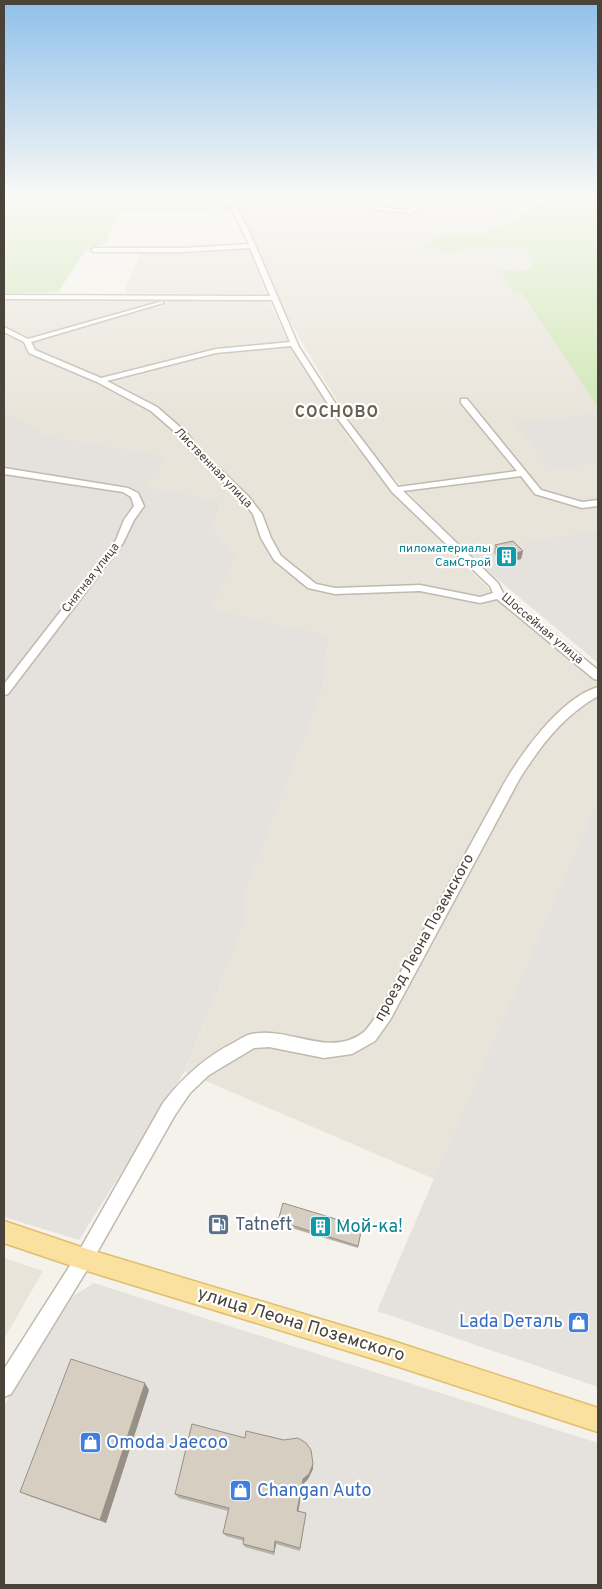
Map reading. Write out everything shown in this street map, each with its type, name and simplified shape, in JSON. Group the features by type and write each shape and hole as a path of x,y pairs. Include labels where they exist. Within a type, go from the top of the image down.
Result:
{"main road":[{"name":"улица Леона Поземского","path":"4,1232 84,1259 390,1352 598,1420"}],"street":[{"name":"Шоссейная улица","path":"262,271 295,344 338,413 396,490 494,585 499,595 598,676"},
{"path":"4,297 273,297"},
{"path":"27,341 177,298"},
{"name":"Лиственная улица","path":"4,329 27,341 32,350 100,380 154,409 185,436 195,450 245,498 253,509 277,558 312,586 322,590 335,591 420,588 480,600 499,595"},
{"path":"100,380 216,351 295,344"},
{"path":"464,401 538,492 582,505 598,503"},
{"name":"Снятная улица","path":"4,471 125,490 135,495 139,506 129,520 120,541 4,691"},
{"path":"396,490 459,480 523,473"},
{"name":"проезд Леона Поземского","path":"4,1387 84,1259 169,1109 184,1088 203,1070 234,1050 252,1042 269,1040 324,1051 352,1047 370,1036 385,1015 507,789 528,754 573,705 598,691"}],"shaded area":[{"path":"133,271 257,271 265,294 124,293"},
{"name":"СОСНОВО","path":"267,271 500,271 514,293 521,292 598,408 598,413 515,422 551,470 598,464 598,530 465,552 375,458 324,380 287,316"},
{"name":"СОСНОВО","path":"4,295 268,299 289,344 350,440 396,494 495,595 598,683 598,798 434,1179 185,1072 245,924 244,897 322,692 329,635 210,609 236,556 213,529 221,500 144,487 167,456 48,436 4,410"},
{"path":"4,410 48,436 168,456 145,487 221,500 213,529 236,556 211,609 329,635 322,692 244,897 245,924 185,1071 79,1240 4,1217"},
{"path":"598,413 598,464 551,470 514,422"},
{"path":"598,530 598,663 465,552 573,534"},
{"path":"598,798 598,1387 377,1311"},
{"path":"4,1258 43,1271 4,1339"},
{"path":"94,1283 598,1443 598,1585 4,1585 4,1406 62,1303"}],"green space":[{"path":"4,271 72,271 58,292 4,293"},
{"path":"500,271 598,271 598,408 521,292 514,293"}],"building":[{"path":"513,541 523,551 505,556 495,545"},
{"name":"Мой-ка!","path":"283,1203 362,1227 358,1246 278,1221"},
{"name":"Omoda Jaecoo","path":"71,1359 145,1383 100,1520 20,1492"},
{"name":"Changan Auto","path":"192,1424 245,1438 246,1431 284,1440 298,1438 306,1443 311,1450 313,1464 309,1474 303,1479 297,1511 306,1513 300,1548 275,1541 274,1552 243,1544 244,1538 223,1533 229,1508 175,1494"}],"place":[{"name":"пиломатериалы СамСтрой","path":"507,556"},
{"name":"Tatneft","path":"219,1225"},
{"name":"Мой-ка!","path":"320,1227"},
{"name":"Lada Dеталь","path":"579,1322"},
{"name":"Omoda Jaecoo","path":"90,1443"},
{"name":"Changan Auto","path":"241,1491"}],"district":[{"name":"СОСНОВО","path":"337,413"}]}
